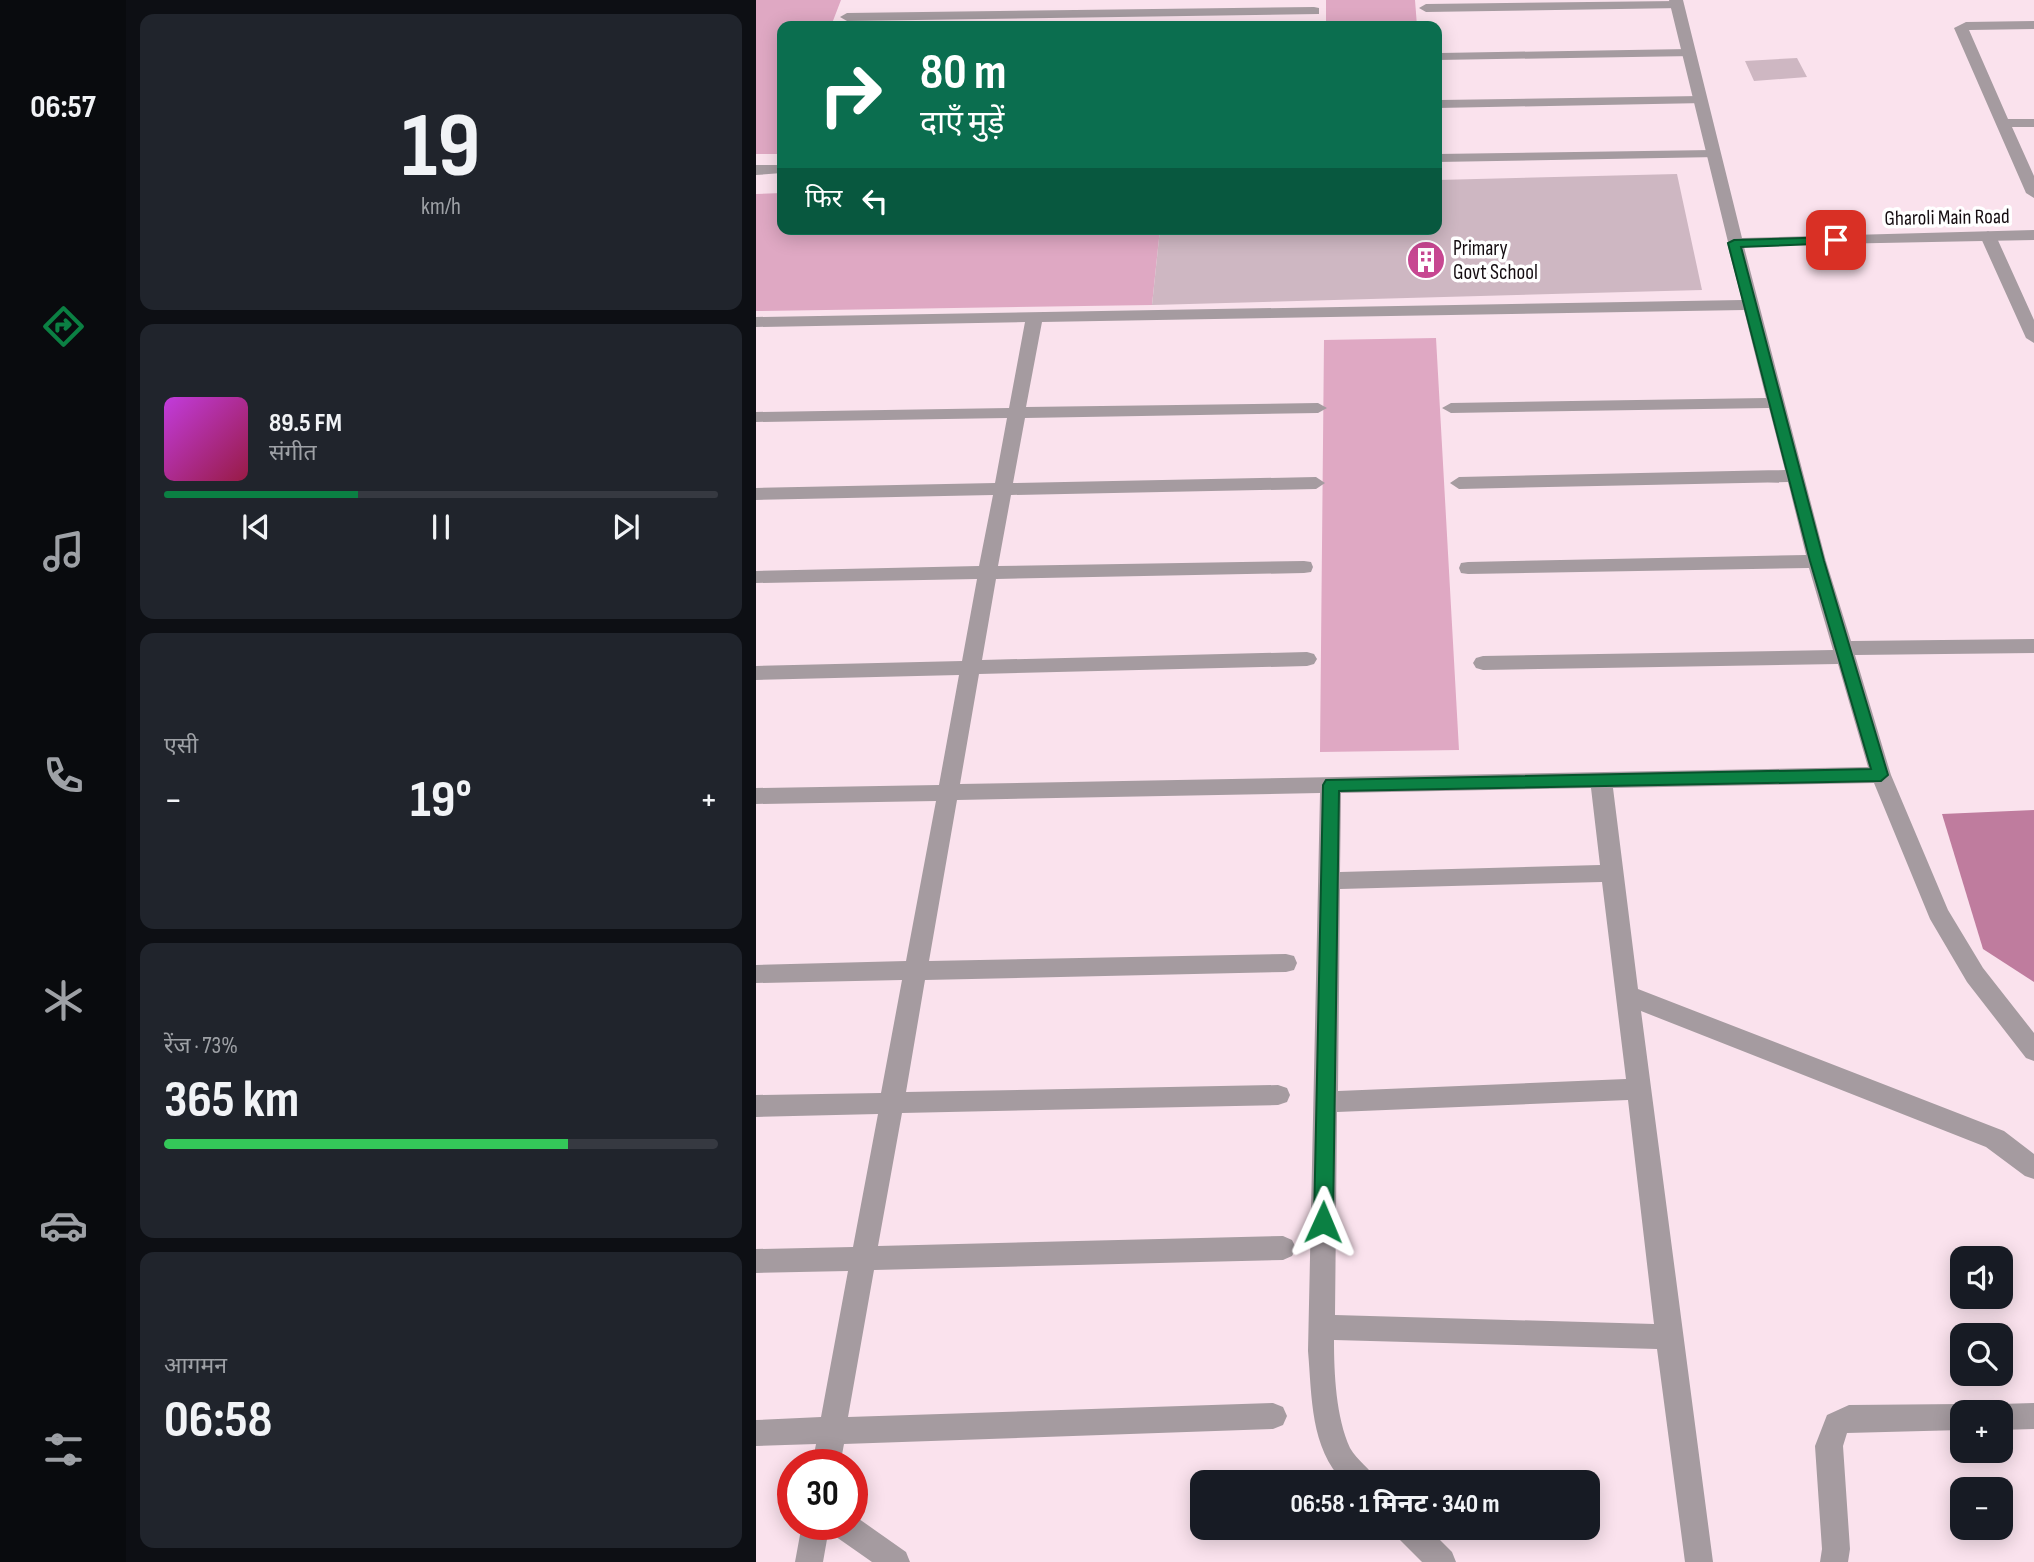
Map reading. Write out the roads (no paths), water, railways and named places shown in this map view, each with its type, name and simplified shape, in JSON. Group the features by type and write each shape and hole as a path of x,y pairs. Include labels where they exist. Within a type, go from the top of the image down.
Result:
{"street":[{"path":"1426,8 1676,3 1794,477 1881,775 1938,913 1975,975 2034,1051"},
{"path":"847,17 1314,10"},
{"path":"2034,25 1961,28 2034,193"},
{"path":"1442,57 1689,53"},
{"path":"1442,104 1700,100"},
{"path":"2002,123 2034,123"},
{"path":"1442,158 1713,154"},
{"path":"756,170 777,169"},
{"name":"Gharoli Main Road","path":"1734,243 2034,235"},
{"path":"1988,236 2034,338"},
{"path":"756,322 1750,305"},
{"path":"829,1449 1034,318"},
{"path":"1451,408 1775,403"},
{"path":"756,417 1318,408"},
{"path":"1459,483 1794,477"},
{"path":"756,494 1316,483"},
{"path":"1468,568 1817,561"},
{"path":"756,577 1304,567"},
{"path":"1483,663 2034,646"},
{"path":"756,673 1307,659"},
{"path":"756,796 1881,775"},
{"path":"1601,780 1699,1562"},
{"path":"1331,785 1321,1327 1328,1426 1342,1461 1351,1470"},
{"path":"1329,881 1612,873"},
{"path":"756,974 1286,963"},
{"path":"1627,995 1995,1139 2034,1168"},
{"path":"1325,1102 1639,1090"},
{"path":"756,1106 1278,1095"},
{"path":"756,1261 1283,1248"},
{"path":"1321,1327 1669,1338"},
{"path":"756,1433 1273,1416"},
{"path":"2013,1417 2034,1416"},
{"path":"1834,1562 1836,1549 1829,1446 1838,1424 1849,1418 1950,1417"},
{"path":"809,1562 813,1540"},
{"path":"865,1540 897,1562"},
{"path":"1420,1540 1442,1562"}],"place":[{"name":"Primary Govt School","path":"1426,260"}]}
